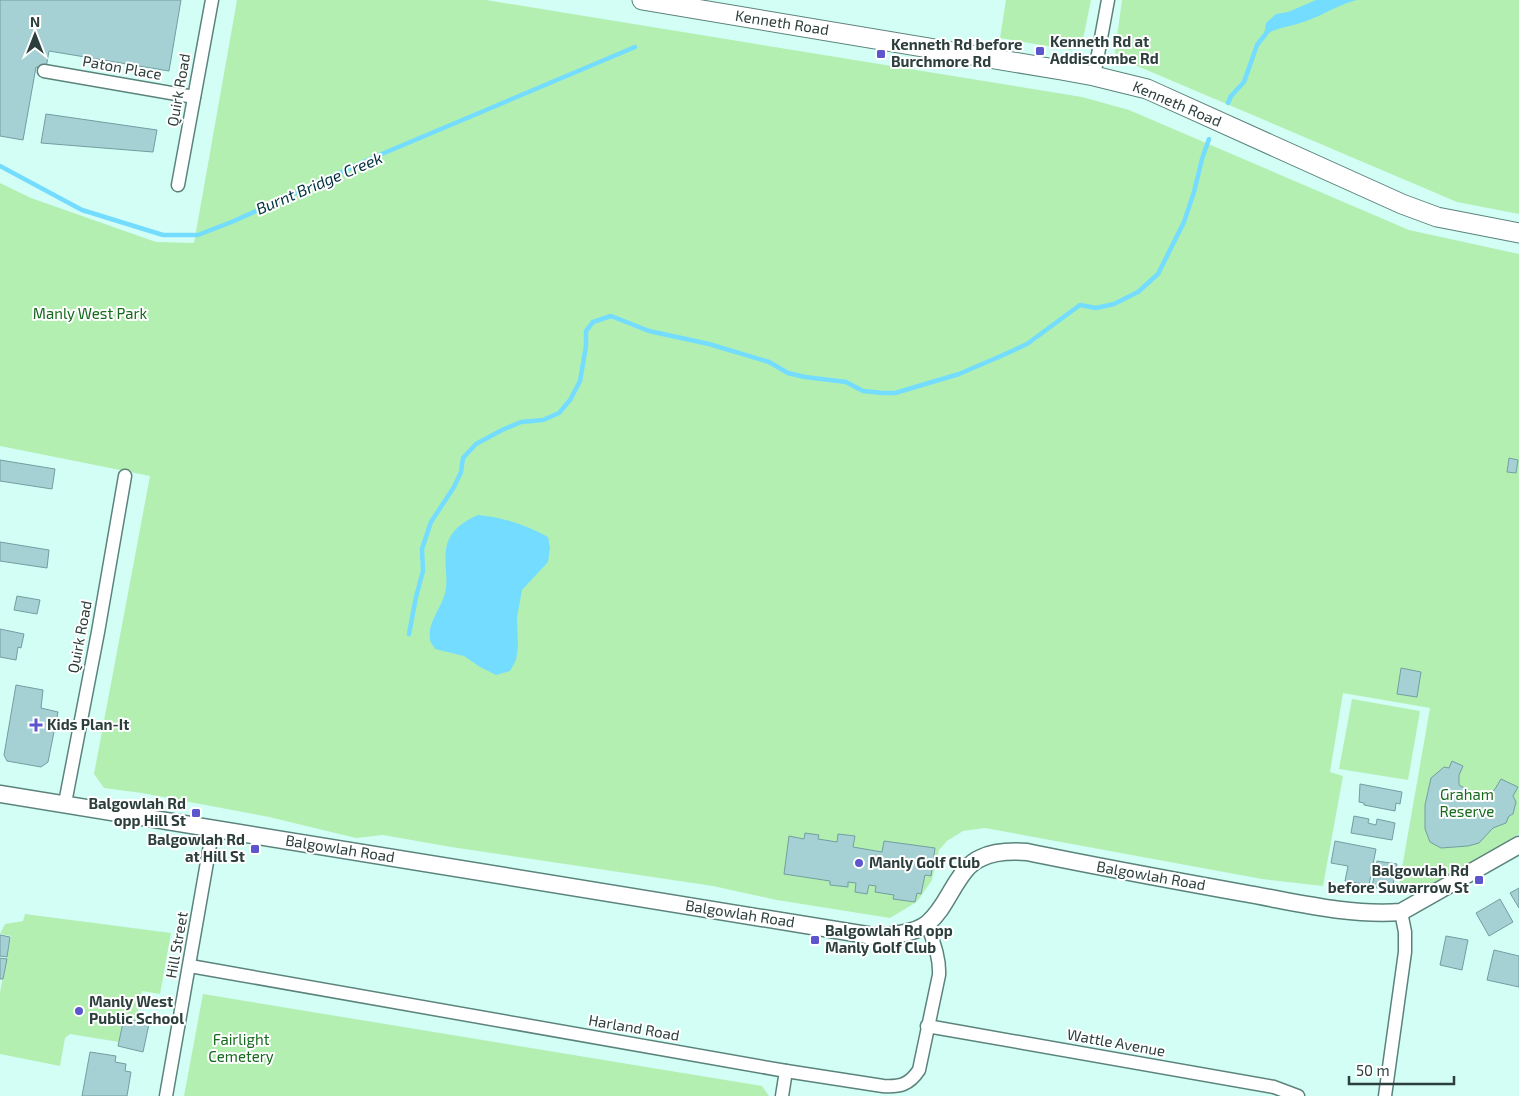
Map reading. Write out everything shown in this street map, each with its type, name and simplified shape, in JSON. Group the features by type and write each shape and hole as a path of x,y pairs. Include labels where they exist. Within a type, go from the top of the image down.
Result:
{"main road":[{"name":"Kenneth Road","path":"642,0 680,3 1094,76 1147,89 1402,204 1437,217 1519,233"}],"street":[{"name":"Quirk Road","path":"178,185 212,0"},
{"path":"1094,76 1108,0"},
{"name":"Paton Place","path":"44,71 194,97"},
{"name":"Quirk Road","path":"65,803 98,632 125,476"},
{"name":"Balgowlah Road","path":"0,794 65,803 873,936 894,936 927,924 940,909 969,867 982,857 1009,852 1027,852 1329,908 1370,913 1401,912 1519,844"},
{"name":"Hill Street","path":"166,1096 213,828"},
{"path":"1384,1096 1405,952 1405,932 1401,912"},
{"name":"Harland Road","path":"190,966 786,1071 883,1086 902,1085 914,1077 918,1070 939,975 940,965 927,924"},
{"name":"Wattle Avenue","path":"927,1026 1274,1087 1298,1096"},
{"path":"782,1096 786,1071"}],"green space":[{"name":"Manly Golf Club","path":"237,0 486,0 1082,97 1129,110 1409,230 1519,254 1519,834 1450,876 1415,892 1398,891 1430,708 1343,693 1330,772 1343,776 1323,886 1262,879 985,828 963,831 947,841 939,850 932,880 919,899 890,918 777,900 713,886 383,835 356,838 269,817 142,793 104,788 94,774 150,476 0,446 0,183 31,198 156,242 194,243"},
{"path":"1006,0 1091,0 1082,44 1071,50 1000,38"},
{"path":"1122,0 1519,0 1519,214 1457,202 1116,57 1115,51"},
{"path":"1352,699 1420,711 1408,780 1339,769"},
{"name":"Manly West Public School","path":"25,914 171,933 160,994 142,991 136,1021 124,1019 119,1042 70,1034 65,1038 60,1066 0,1054 0,992 11,936 0,934 5,924 23,921"},
{"name":"Fairlight Cemetery","path":"203,994 762,1086 769,1096 184,1096"}],"water":[{"path":"1316,0 1357,0 1309,20 1264,35 1266,23 1276,14 1288,12"},
{"path":"478,515 514,522 531,529 548,537 550,548 548,562 522,590 517,617 518,647 516,660 510,671 496,675 464,656 435,649 430,639 433,620 445,595 447,544 451,535 458,527"}],"building":[{"path":"0,0 181,0 169,71 49,51 46,68 36,67 23,140 0,136"},
{"path":"46,114 157,130 153,152 41,143"},
{"path":"1509,458 1518,460 1516,473 1507,472"},
{"path":"0,460 55,469 52,489 0,481"},
{"path":"0,542 49,550 47,568 0,561"},
{"path":"17,596 40,600 37,614 14,610"},
{"path":"0,629 24,634 21,648 18,647 16,660 0,657"},
{"path":"1401,668 1421,672 1417,697 1397,694"},
{"path":"16,685 43,690 41,708 58,712 48,762 41,767 7,761 4,755"},
{"path":"1452,761 1463,766 1459,775 1459,785 1485,799 1495,789 1501,779 1518,787 1513,796 1516,802 1513,814 1509,816 1506,823 1493,828 1479,843 1468,846 1441,848 1430,842 1425,829 1425,805 1431,778 1444,767 1449,768"},
{"path":"1360,784 1402,792 1400,804 1396,803 1395,811 1364,805 1364,803 1359,802"},
{"path":"1354,816 1369,819 1368,823 1376,825 1377,819 1395,823 1392,840 1351,833"},
{"name":"Manly Golf Club","path":"805,833 819,835 818,839 837,842 838,834 855,836 853,847 882,852 884,841 935,848 931,876 925,875 921,894 917,893 915,902 893,899 894,895 875,892 876,886 869,885 867,894 855,892 856,883 848,882 848,887 830,885 830,881 784,874 789,836 804,839"},
{"path":"1335,841 1376,849 1369,885 1345,881 1348,866 1331,863"},
{"path":"1377,861 1397,864 1392,890 1372,887"},
{"path":"1519,888 1519,908 1510,893"},
{"path":"1500,899 1513,922 1489,936 1476,913"},
{"path":"0,935 10,937 7,957 0,956"},
{"path":"1446,936 1468,940 1462,970 1440,965"},
{"path":"1494,950 1519,956 1519,987 1487,980"},
{"path":"0,958 7,959 3,979 0,979"},
{"path":"124,1018 149,1024 143,1052 118,1046"},
{"path":"90,1052 116,1056 115,1062 126,1064 125,1071 131,1072 127,1096 82,1096"}],"waterway":[{"path":"1228,103 1231,96 1244,82 1257,45 1268,31"},
{"name":"Burnt Bridge Creek","path":"0,166 82,210 163,235 198,235 234,221 370,159 635,47"},
{"path":"409,634 423,571 422,549 431,522 454,487 461,472 463,458 476,444 502,430 521,422 543,420 559,413 570,400 580,381 586,346 586,331 593,322 611,316 649,331 709,344 769,362 788,373 846,382 863,391 895,393 959,374 1027,344 1080,305 1096,308 1114,304 1138,292 1158,274 1184,222 1209,139"}],"place":[{"name":"Kenneth Rd at Addiscombe Rd","path":"1040,51"},
{"name":"Kenneth Rd before Burchmore Rd","path":"881,54"},
{"name":"Kids Plan-It","path":"36,725"},
{"name":"Balgowlah Rd opp Hill St","path":"196,813"},
{"name":"Balgowlah Rd at Hill St","path":"255,849"},
{"name":"Manly Golf Club","path":"859,863"},
{"name":"Balgowlah Rd before Suwarrow St","path":"1479,880"},
{"name":"Balgowlah Rd opp Manly Golf Club","path":"815,940"},
{"name":"Manly West Public School","path":"79,1011"}],"park label":[{"name":"Manly West Park","path":"90,314"},
{"name":"Graham Reserve","path":"1467,804"}]}
